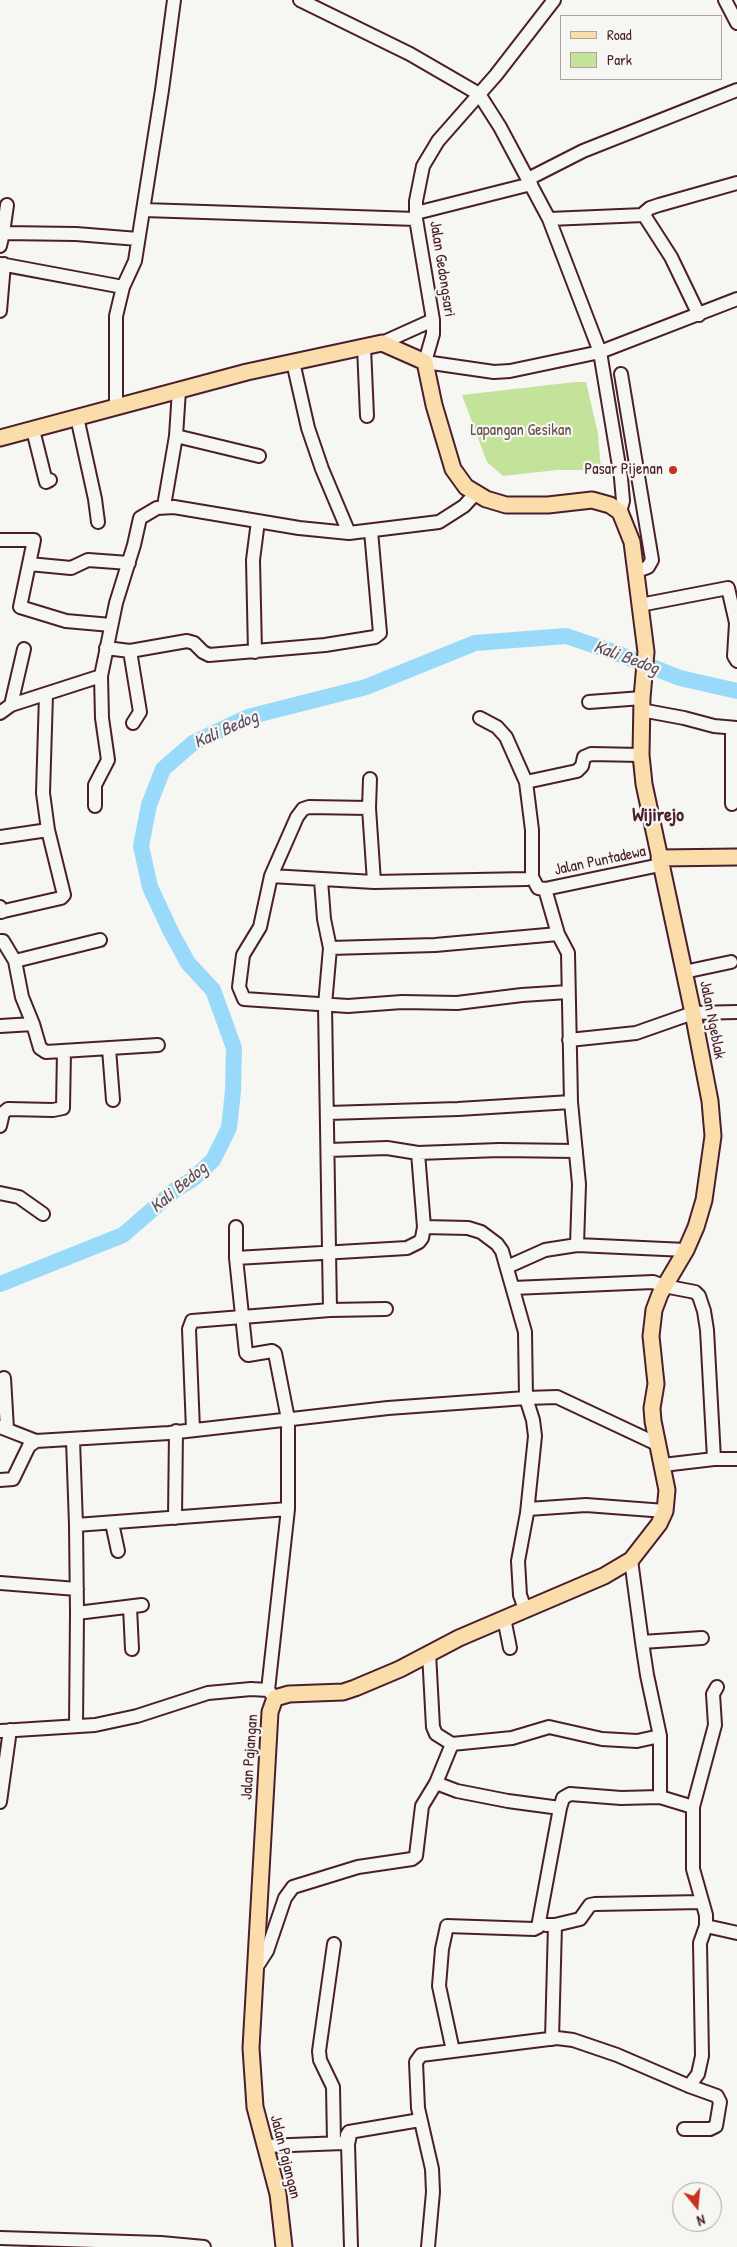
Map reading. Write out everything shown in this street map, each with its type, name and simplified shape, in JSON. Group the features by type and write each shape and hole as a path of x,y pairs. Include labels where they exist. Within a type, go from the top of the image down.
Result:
{"main road":[{"path":"0,438 179,390 382,343 425,362"},
{"name":"Jalan Gedongsari","path":"425,362 434,405 453,469 457,478 466,487 486,499 506,505 592,500 610,504 620,512"},
{"path":"620,512 632,542 640,605"},
{"name":"Jalan Ngeblak","path":"640,605 646,652 642,700 641,755 644,784 693,1013 710,1101 713,1136 704,1200 696,1227 686,1250 656,1302 651,1336 656,1384 652,1415 663,1465"},
{"path":"660,862 737,857"},
{"name":"Jalan Pajangan","path":"284,2247 278,2194 254,2107 251,2048 271,1694 348,1690 400,1669 504,1618 604,1576 631,1560 659,1524 664,1511 667,1490 663,1465"}],"street":[{"path":"116,407 116,316 124,286 134,261 144,210 174,0"},
{"path":"300,0 410,54 479,94 549,219 600,352 621,478 623,501 620,512"},
{"name":"Jalan Gedongsari","path":"425,362 433,334 433,320 416,216 419,179 430,152 496,75 554,0"},
{"path":"725,0 737,23"},
{"path":"144,210 416,216 529,182 583,151 737,90"},
{"path":"644,215 644,212 650,208 737,183"},
{"path":"0,246 7,205"},
{"path":"549,219 644,215"},
{"path":"644,215 670,258 699,315"},
{"path":"3,233 76,234 138,239"},
{"path":"0,312 2,264 124,286"},
{"path":"425,362 501,372 600,352 737,299"},
{"path":"382,343 433,320"},
{"path":"364,347 367,416"},
{"path":"294,362 308,428 322,469 349,533"},
{"path":"621,374 652,560 648,567 635,572"},
{"path":"164,506 176,436 179,390"},
{"path":"607,393 623,390"},
{"path":"77,417 95,499 98,522"},
{"path":"33,430 46,482 50,480"},
{"path":"176,436 259,456"},
{"path":"95,806 95,785 106,765 108,754 102,718 101,676 111,625 140,518 151,510 164,506 349,533 439,522 464,506 476,493"},
{"path":"256,652 253,560 258,521"},
{"path":"106,648 130,651 187,641 194,643 209,655 325,645 375,637 380,633 371,531"},
{"path":"0,540 34,540 20,607 66,621 111,625"},
{"path":"29,564 71,568 88,560 129,562"},
{"path":"640,605 733,587 736,623 734,656 737,661"},
{"path":"11,705 24,649"},
{"path":"130,651 140,712 133,723"},
{"path":"0,713 11,705 101,676"},
{"path":"0,907 0,912 64,896 48,830 44,793 46,695"},
{"path":"589,702 642,700 734,728 732,804"},
{"path":"480,718 497,728 506,737 526,782 532,830 532,877 538,888 546,889 558,934 568,953 571,1102 579,1184 577,1245"},
{"path":"526,782 577,771 582,766 584,757 591,754 641,755"},
{"path":"370,779 369,808 374,882"},
{"path":"369,808 309,807 303,809 289,831 271,876 260,927 243,955 239,987 241,995 245,1000 348,1006 402,1002 457,1003 522,995 568,992"},
{"path":"0,837 48,830"},
{"name":"Jalan Puntadewa","path":"546,889 660,862"},
{"path":"271,876 374,882 522,880 532,877"},
{"path":"322,880 324,919 330,948 325,1005 329,1150 328,1251 330,1310"},
{"path":"330,948 435,945 558,934"},
{"path":"1,939 15,960 22,997 33,1024 37,1042 42,1051 64,1052 158,1045"},
{"path":"15,960 100,940"},
{"path":"684,972 731,962"},
{"path":"569,1040 636,1033 693,1013 737,1012"},
{"path":"0,1026 33,1024"},
{"path":"109,1049 113,1100"},
{"path":"0,1126 3,1113 8,1109 53,1110 63,1108 64,1052"},
{"path":"328,1113 458,1109 571,1102"},
{"path":"329,1150 387,1148 418,1153 499,1150 576,1151"},
{"path":"236,1258 328,1251 407,1248 419,1242 422,1238 424,1227 418,1153"},
{"path":"0,1193 19,1197 43,1214"},
{"path":"0,1802 5,1731 94,1725 137,1716 201,1694 251,1689 271,1694 288,1508 288,1420 276,1353 247,1355 236,1258 236,1227"},
{"path":"424,1227 462,1227 481,1232 498,1244 507,1267 525,1332 526,1398 533,1420 535,1436 528,1509 518,1561 520,1595 525,1609"},
{"path":"507,1267 545,1250 577,1245 686,1250"},
{"path":"513,1288 653,1282 695,1292 699,1296 704,1310 714,1459"},
{"path":"193,1430 191,1324 196,1320 330,1310 386,1309"},
{"path":"4,1378 4,1428 36,1441 176,1432 388,1408 557,1397 657,1444"},
{"path":"175,1518 176,1432"},
{"path":"73,1440 77,1589 76,1726"},
{"path":"0,1480 13,1479 29,1446 36,1441"},
{"path":"663,1465 737,1458"},
{"path":"528,1509 586,1505 664,1511"},
{"path":"76,1525 288,1508"},
{"path":"112,1523 118,1551"},
{"path":"631,1560 647,1675 660,1736 660,1797"},
{"path":"0,1583 77,1589"},
{"path":"77,1613 136,1606 132,1649"},
{"path":"504,1618 510,1648"},
{"path":"642,1642 702,1638"},
{"path":"430,1653 434,1727 436,1734 452,1744 512,1738 549,1727 602,1739 638,1741 660,1736"},
{"path":"689,2086 698,2074 702,2056 700,1943 706,1926 693,1869 693,1807 715,1725 713,1694 717,1687"},
{"path":"256,1968 267,1951 285,1898 292,1887 358,1868 415,1858 422,1806 436,1783 452,1744"},
{"path":"436,1783 457,1790 501,1799 560,1808"},
{"path":"539,1925 563,1798 570,1794 621,1798 660,1797 693,1807"},
{"path":"453,2051 445,2021 439,1986 442,1950 447,1926 534,1929 539,1925 555,1925 580,1919 590,1905 595,1904 702,1902"},
{"path":"552,2038 555,1925"},
{"path":"706,1926 737,1933"},
{"path":"334,1944 319,2051 320,2060 333,2087 334,2142"},
{"path":"428,2247 433,2192 432,2169 420,2120 416,2071 417,2058 421,2055 552,2038 573,2040 617,2055 717,2096 720,2102 717,2124 713,2128 684,2129"},
{"path":"265,2146 345,2142 347,2134 351,2132 420,2120"},
{"path":"351,2132 348,2144 351,2247"},
{"path":"0,2238 161,2243 204,2247"}],"green space":[{"name":"Lapangan Gesikan","path":"586,382 598,434 601,470 557,470 503,476 487,462 462,395"}],"waterway":[{"name":"Kali Bedog","path":"0,1284 123,1235 175,1190 193,1179 213,1160 229,1128 233,1091 234,1048 213,990 188,963 150,887 141,846 149,805 163,769 193,743 248,717 366,687 475,643 566,636 680,678 737,691"}],"place":[{"name":"Pasar Pijenan","path":"673,470"}],"district":[{"name":"Wijirejo","path":"658,816"}]}
